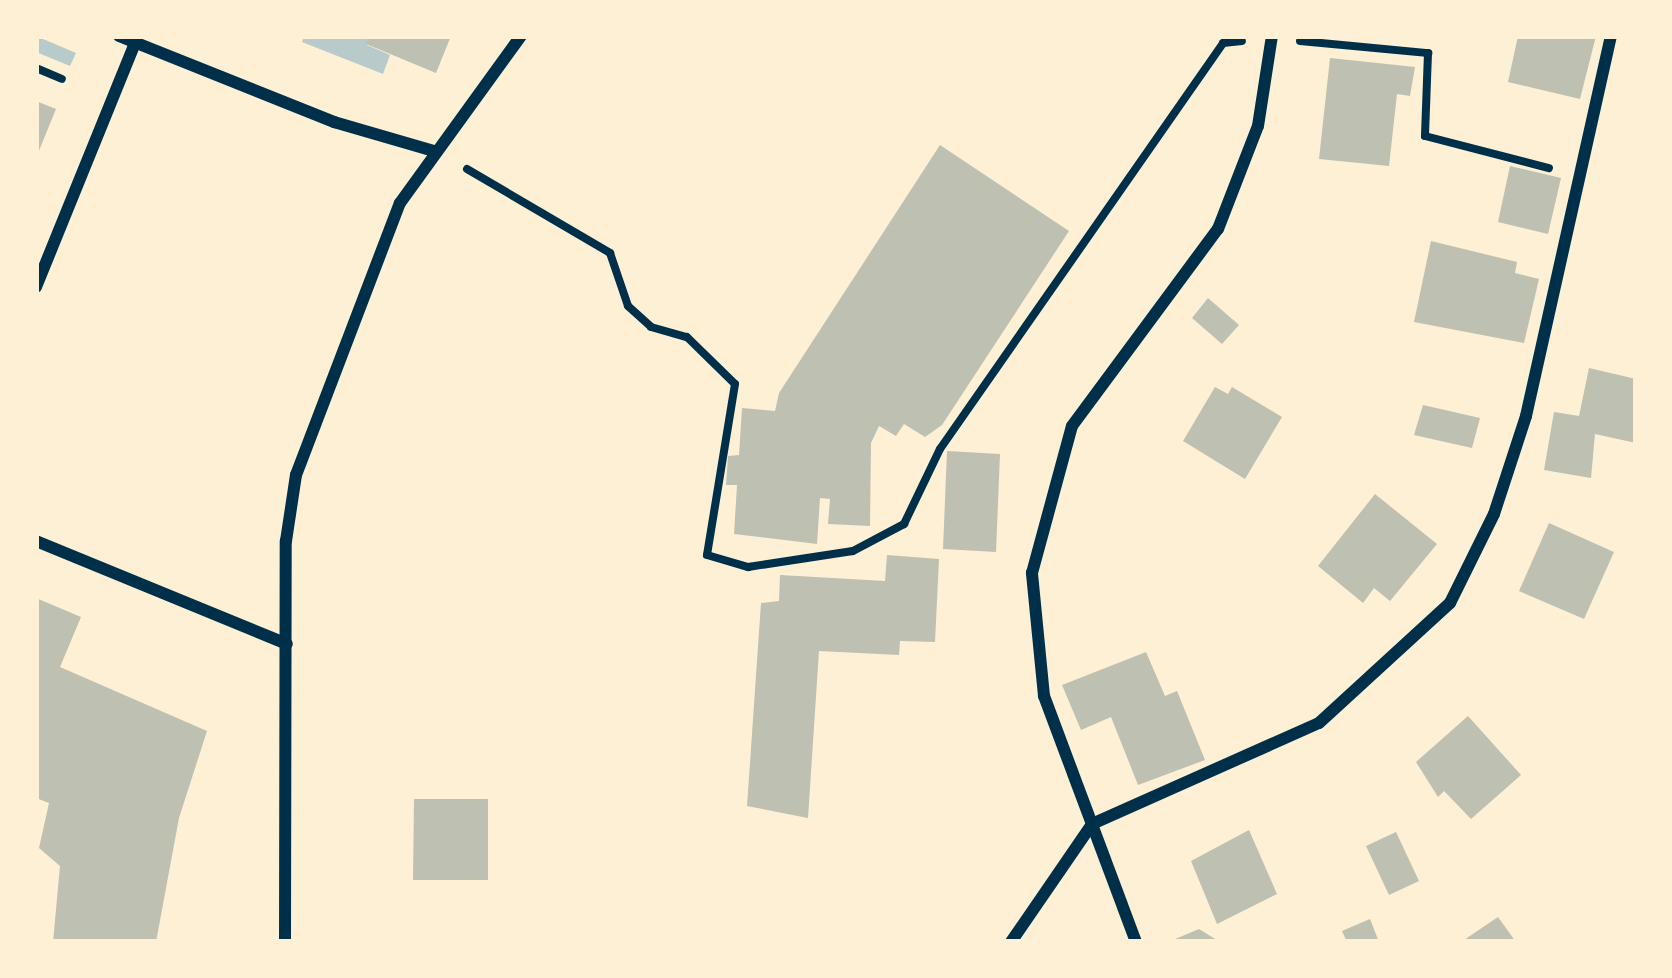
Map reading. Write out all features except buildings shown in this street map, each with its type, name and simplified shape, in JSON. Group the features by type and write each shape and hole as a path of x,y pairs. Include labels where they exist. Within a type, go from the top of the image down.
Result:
{"street":[{"path":"119,36 334,122 434,151"},
{"path":"285,942 286,541 296,476 400,203 521,36"},
{"path":"1011,942 1091,824 1319,723 1450,602 1494,514 1526,416 1611,36"},
{"path":"1136,942 1044,696 1032,573 1072,427 1219,229 1258,126 1272,37"},
{"path":"36,287 135,43"},
{"path":"36,541 287,644"}],"path":[{"path":"434,151 610,253 628,306 651,327 687,337 735,384 707,555 769,564 853,551 904,524 940,449 1223,44 1272,37 1428,53 1425,136 1579,176"},
{"path":"36,68 62,79"}],"shaded area":[{"path":"36,36 76,53 70,66 36,52"},
{"path":"304,36 370,36 367,45 390,55 383,74 302,42"}]}
